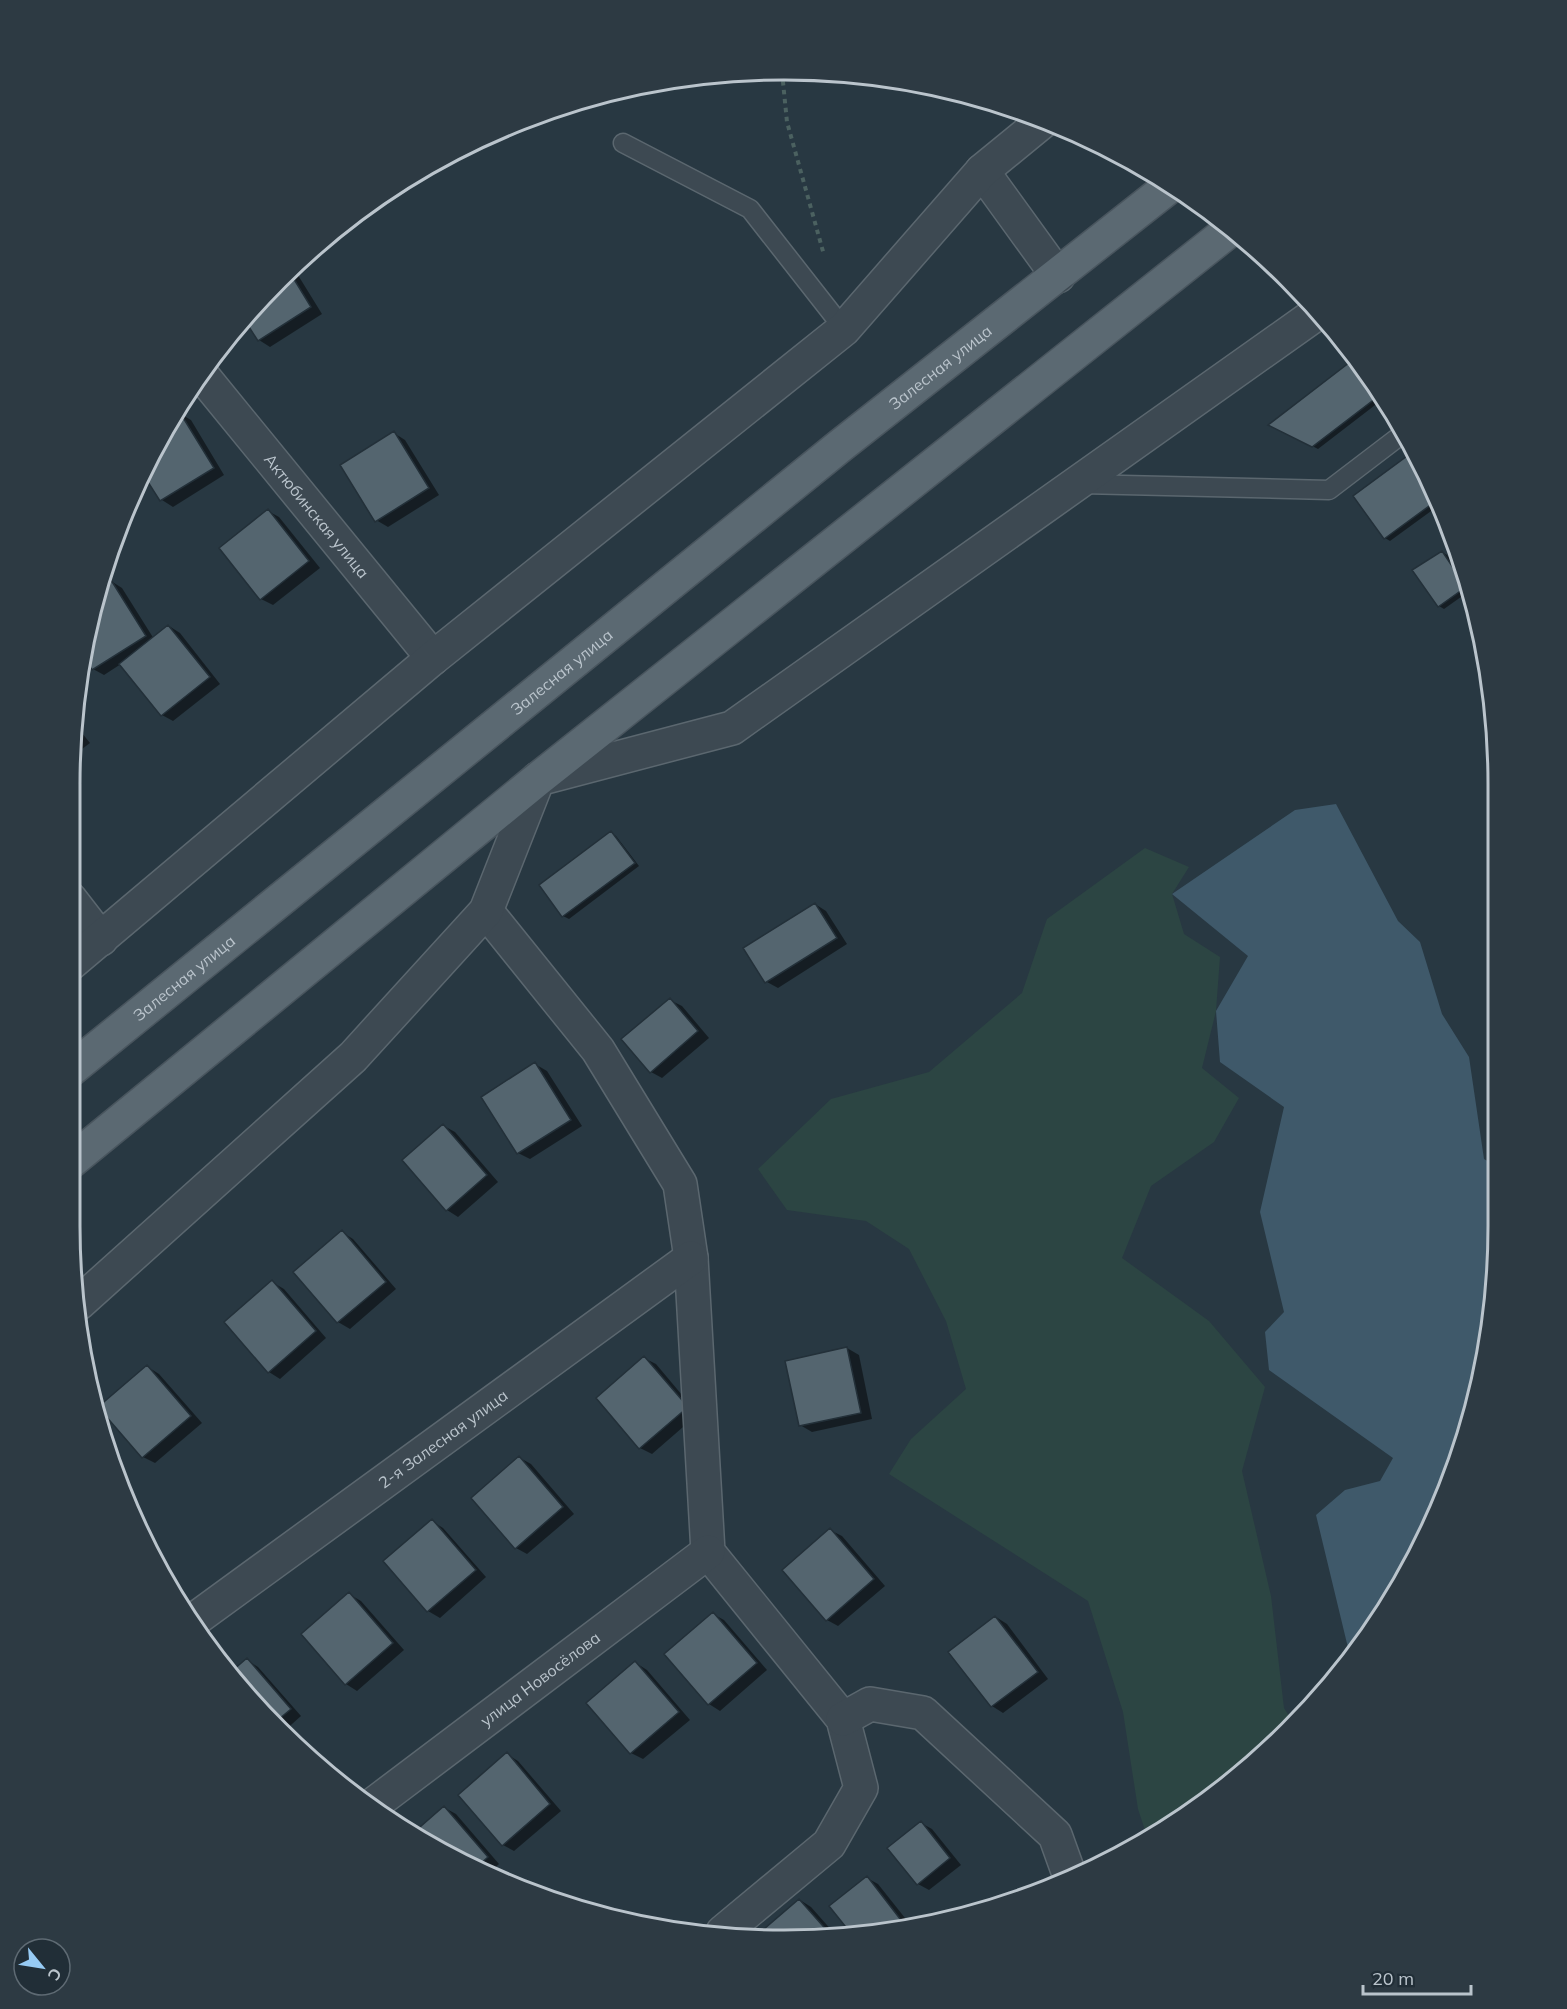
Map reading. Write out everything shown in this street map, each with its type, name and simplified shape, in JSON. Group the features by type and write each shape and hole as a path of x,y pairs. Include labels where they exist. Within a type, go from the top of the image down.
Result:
{"main road":[{"name":"Залесная улица","path":"80,1062 840,446 1164,191"},
{"path":"80,1154 538,779 1224,235"}],"street":[{"path":"80,956 433,658 844,328 982,171 1037,127"},
{"path":"982,171 1058,276"},
{"path":"84,1299 353,1057 486,911 538,779 732,728 1311,317"},
{"name":"Актюбинская улица","path":"206,381 433,658"},
{"path":"486,911 598,1050 680,1184 691,1258 708,1552 843,1719 861,1788 829,1844 729,1927"},
{"path":"80,912 101,939"},
{"name":"2-я Залесная улица","path":"198,1617 691,1258"},
{"name":"улица Новосёлова","path":"378,1801 708,1552"},
{"path":"843,1719 870,1704 924,1713 1055,1835 1067,1869"}],"lane":[{"path":"623,143 750,209 844,328"},
{"path":"1079,483 1329,490 1397,438"}],"path":[{"path":"783,80 787,122 825,260"}],"green space":[{"path":"1145,848 1189,867 1172,894 1184,934 1220,957 1216,1011 1202,1068 1239,1098 1214,1142 1151,1186 1122,1258 1209,1321 1265,1387 1242,1471 1271,1596 1284,1708 1289,1715 1248,1755 1212,1784 1145,1830 1138,1809 1123,1712 1088,1601 889,1474 911,1439 966,1389 946,1321 909,1249 866,1221 787,1210 758,1169 831,1099 929,1072 1022,993 1047,919"}],"water":[{"path":"1336,804 1398,921 1420,942 1442,1014 1469,1057 1484,1159 1488,1161 1486,1272 1474,1363 1464,1408 1434,1495 1415,1537 1369,1617 1348,1646 1316,1515 1345,1490 1380,1481 1393,1458 1269,1370 1265,1332 1284,1312 1260,1212 1284,1107 1220,1062 1216,1011 1248,956 1172,894 1295,810"}],"building":[{"path":"294,279 311,307 258,341 248,326"},
{"path":"1348,363 1374,400 1312,447 1268,425"},
{"path":"183,417 214,468 160,501 148,482"},
{"path":"394,431 429,488 375,522 340,465"},
{"path":"1406,457 1430,505 1384,539 1353,496"},
{"path":"268,509 309,561 260,600 219,548"},
{"path":"1442,551 1454,568 1461,591 1438,607 1412,570"},
{"path":"111,580 146,636 92,670 90,666 93,646"},
{"path":"168,625 210,677 161,716 119,664"},
{"path":"611,831 635,863 562,917 539,885"},
{"path":"815,903 837,938 765,983 743,948"},
{"path":"670,998 698,1031 650,1073 621,1039"},
{"path":"535,1062 571,1120 517,1154 481,1097"},
{"path":"443,1124 487,1175 446,1211 402,1160"},
{"path":"342,1230 386,1282 337,1323 293,1272"},
{"path":"272,1280 316,1331 268,1373 224,1322"},
{"path":"847,1347 861,1413 799,1426 785,1361"},
{"path":"644,1356 688,1407 639,1449 596,1398"},
{"path":"147,1365 191,1416 142,1458 105,1416 102,1404"},
{"path":"519,1456 563,1507 515,1549 471,1498"},
{"path":"432,1519 476,1570 427,1612 383,1561"},
{"path":"830,1528 874,1579 826,1621 782,1570"},
{"path":"349,1592 393,1643 345,1685 301,1634"},
{"path":"713,1612 757,1663 708,1705 664,1654"},
{"path":"995,1616 1038,1672 991,1707 948,1652"},
{"path":"247,1658 291,1709 281,1718 236,1668"},
{"path":"635,1661 679,1712 630,1754 586,1703"},
{"path":"507,1752 550,1804 502,1846 458,1795"},
{"path":"444,1806 488,1857 483,1862 419,1828"},
{"path":"921,1821 950,1858 917,1885 887,1848"},
{"path":"867,1876 900,1919 845,1926 829,1906"},
{"path":"799,1899 825,1928 784,1930 764,1929"}]}
